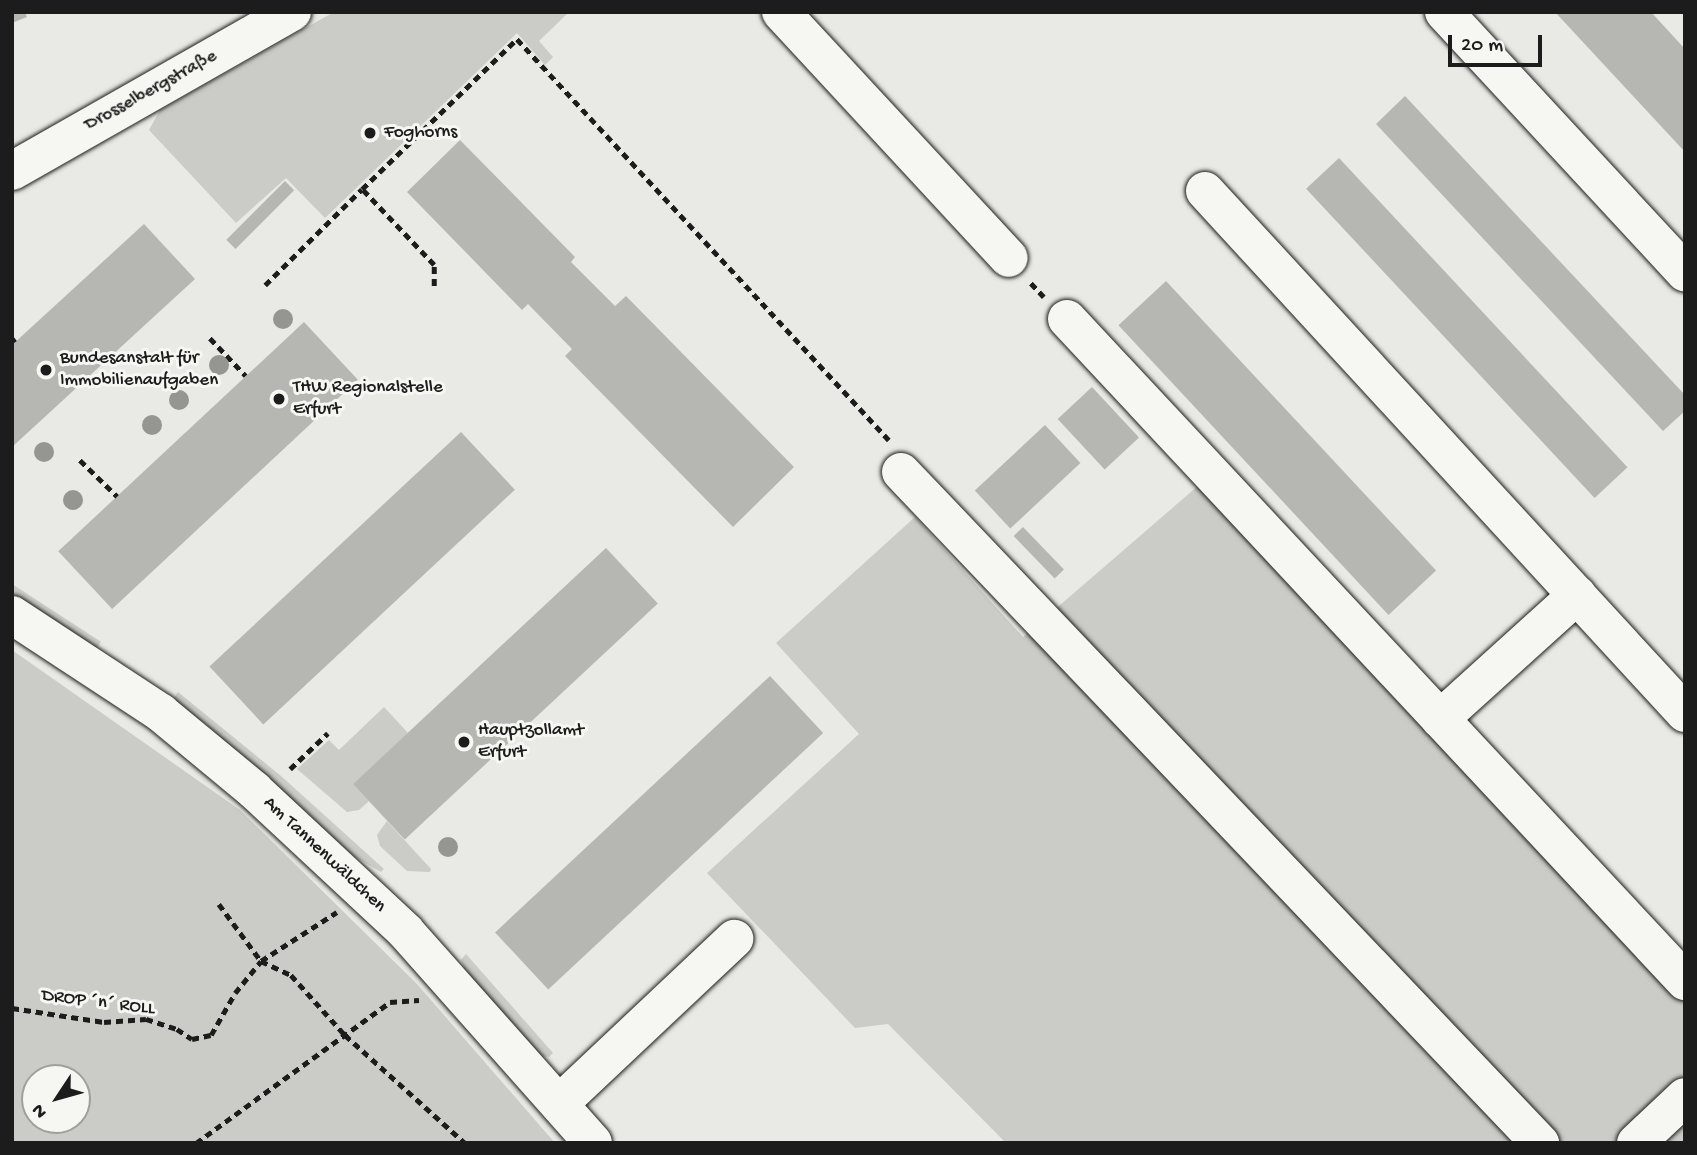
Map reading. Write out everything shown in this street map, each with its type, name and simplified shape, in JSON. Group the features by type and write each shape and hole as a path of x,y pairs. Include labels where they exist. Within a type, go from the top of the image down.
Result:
{"street":[{"name":"Drosselbergstraße","path":"12,171 292,12"},
{"path":"781,12 1009,258"},
{"path":"1444,12 1685,272"},
{"path":"1205,191 1685,713"},
{"path":"1067,319 1685,981"},
{"path":"898,459 1540,1143"},
{"path":"1440,719 1577,595"},
{"name":"Am Tannenwäldchen","path":"12,615 161,713 254,790 369,895 453,983 593,1143"},
{"path":"559,1104 734,939"},
{"path":"1636,1143 1685,1097"}],"path":[{"path":"265,285 517,39 898,459"},
{"path":"362,189 434,265 434,286"},
{"path":"210,338 246,376"},
{"path":"80,460 117,496"},
{"path":"290,769 328,733"},
{"name":"DROP ´n´ ROLL","path":"12,1008 104,1022 146,1019 177,1029 192,1039 211,1035 234,993 261,961 310,927 369,895"},
{"path":"219,904 261,961 291,975 345,1035 465,1143"},
{"path":"196,1143 390,1002 424,999"}],"shaded area":[{"path":"334,12 569,12 539,41 553,57 545,65 517,33 325,218 286,178 236,223 149,130 160,110"},
{"path":"1199,485 1685,1002 1685,1143 1003,1143 1004,1141 888,1024 855,1028 707,873 859,734 776,643 915,517 1023,637"},
{"path":"12,584 101,642 93,653 12,601"},
{"path":"12,650 240,810 417,984 555,1143 12,1143"},
{"path":"178,692 281,776 384,869 381,872 353,856 170,704"},
{"path":"384,707 408,733 353,784 369,801 359,810 347,812 297,769 329,740 339,750"},
{"path":"387,821 431,869 430,872 407,871 380,846 377,835"},
{"path":"466,954 553,1053 549,1057 539,1056 467,974 461,960"}],"building":[{"path":"12,12 25,12 27,17 12,23"},
{"path":"1555,12 1651,12 1685,49 1685,152"},
{"path":"1405,96 1685,395 1685,411 1663,431 1376,124"},
{"path":"460,140 575,257 571,262 615,306 626,296 794,467 733,527 565,356 572,349 528,304 522,310 407,192"},
{"path":"1339,158 1627,467 1595,498 1306,189"},
{"path":"285,181 294,190 236,249 226,240"},
{"path":"144,224 195,279 12,447 12,345"},
{"path":"1166,281 1436,571 1389,615 1118,325"},
{"path":"304,322 358,380 112,609 58,551"},
{"path":"1092,387 1139,437 1105,470 1058,419"},
{"path":"1045,425 1080,463 1010,529 975,490"},
{"path":"461,432 515,490 263,724 209,667"},
{"path":"1023,527 1064,569 1055,578 1014,536"},
{"path":"606,548 658,604 405,840 353,784"},
{"path":"770,676 823,733 548,989 495,932"}],"place":[{"name":"Foghorns","path":"370,133"},
{"name":"Bundesanstalt für Immobilienaufgaben","path":"46,370"},
{"name":"THW Regionalstelle Erfurt","path":"279,399"},
{"name":"Hauptzollamt Erfurt","path":"464,742"}]}
